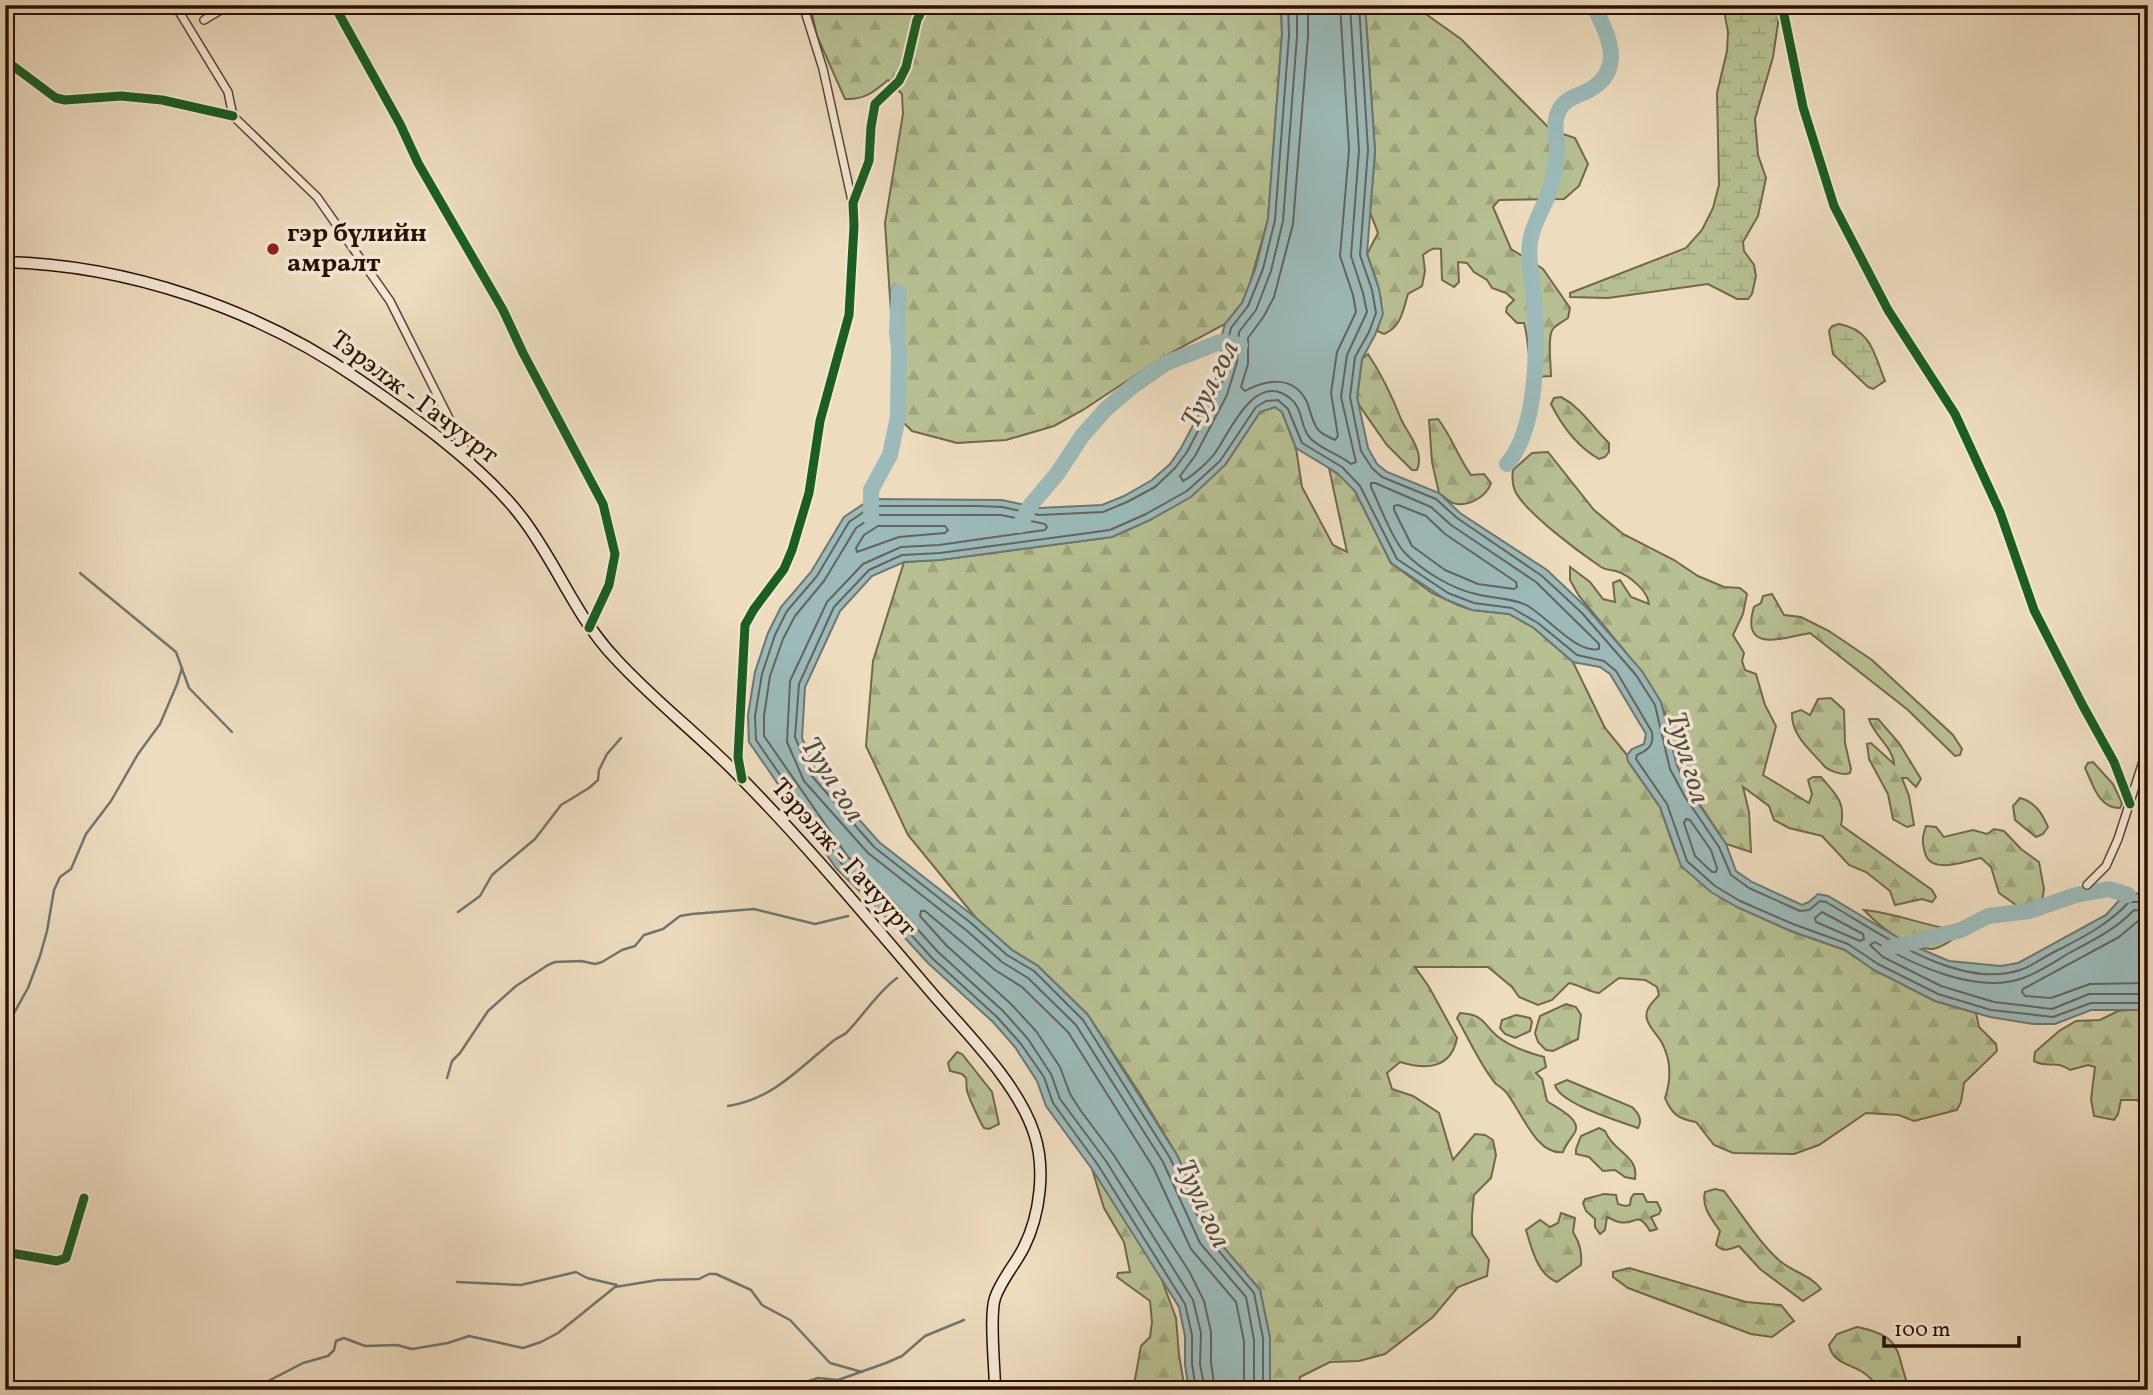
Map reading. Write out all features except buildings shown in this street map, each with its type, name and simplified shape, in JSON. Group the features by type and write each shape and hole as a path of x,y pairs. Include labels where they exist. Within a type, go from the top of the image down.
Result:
{"main road":[{"name":"Тэрэлж - Гачуурт","path":"5,262 110,274 195,299 298,341 358,379 473,466 525,521 589,628 616,660 742,779 818,862 988,1058 1029,1120 1038,1150 1039,1192 1034,1221 1025,1246 994,1301 995,1390"}],"street":[{"path":"175,5 228,92 233,116"},
{"path":"204,20 229,5"},
{"path":"334,5 400,124 418,163 503,310 603,504 615,554 609,585 589,628"},
{"path":"742,779 738,757 745,625 784,569 792,550 809,493 820,421 849,315 854,238 853,204 823,69 803,5"},
{"path":"853,204 869,161 870,127 875,104 899,81 906,67 917,20 925,5"},
{"path":"1782,5 1803,107 1834,206 1888,310 1955,414 2000,512 2034,610 2115,762 2130,804"},
{"path":"5,60 56,98 65,100 135,97 162,100 233,116 317,197 358,253 390,301 473,466"},
{"path":"2087,885 2106,866 2130,804 2148,746"},
{"path":"5,1252 57,1261 66,1258 84,1198"}],"green space":[{"path":"810,5 1281,5 1282,34 1268,219 1242,303 1225,324 1163,357 1054,426 1006,440 957,443 912,431 898,417 885,223 903,114 902,94 888,80 868,94 845,99 817,36"},
{"path":"1365,5 1413,5 1461,39 1551,130 1575,138 1588,164 1579,186 1564,199 1499,200 1493,207 1511,249 1543,269 1570,308 1568,318 1551,332 1551,376 1535,377 1530,363 1524,323 1517,323 1506,312 1514,300 1506,293 1492,288 1487,280 1474,272 1467,263 1458,262 1459,282 1454,287 1442,280 1441,249 1432,249 1423,255 1425,271 1422,286 1408,294 1398,323 1384,334 1377,331 1381,301 1367,254 1378,233 1370,212 1375,151"},
{"path":"1723,5 1776,5 1779,17 1773,57 1755,119 1758,155 1766,178 1758,216 1743,242 1744,251 1754,265 1756,276 1752,294 1748,299 1737,299 1708,284 1608,298 1570,297 1570,293 1686,248 1702,230 1713,208 1719,185 1717,93 1727,51 1728,32"},
{"path":"1839,324 1859,332 1870,345 1885,381 1873,389 1833,354 1829,331 1832,326"},
{"path":"1368,354 1415,443 1419,456 1417,470 1412,470 1387,445 1359,405 1357,398 1362,359"},
{"path":"1561,397 1581,412 1609,443 1609,452 1605,457 1599,459 1591,454 1565,428 1551,404 1554,398"},
{"path":"1275,407 1282,412 1296,448 1302,487 1333,545 1347,552 1329,468 1347,481 1355,491 1391,563 1432,593 1458,605 1472,610 1509,614 1517,618 1534,628 1573,662 1605,728 1627,755 1628,761 1660,807 1676,853 1737,907 1791,931 1845,950 1874,970 1935,1001 1976,1013 1979,1027 1996,1044 1997,1051 1964,1083 1957,1110 1914,1121 1899,1115 1866,1113 1819,1145 1794,1154 1733,1153 1714,1145 1696,1122 1676,1115 1665,1098 1669,1077 1667,1056 1646,1015 1659,995 1657,987 1645,980 1619,978 1599,993 1569,983 1552,1000 1538,1005 1519,997 1512,987 1488,967 1415,967 1457,1038 1449,1056 1436,1065 1419,1066 1400,1062 1387,1073 1392,1089 1413,1096 1439,1113 1453,1160 1475,1134 1485,1135 1493,1140 1496,1155 1491,1178 1474,1195 1472,1216 1472,1234 1489,1260 1487,1276 1458,1287 1433,1317 1385,1354 1359,1361 1330,1362 1300,1377 1298,1390 1270,1390 1270,1338 1260,1290 1213,1235 1177,1155 1088,1015 1038,966 1012,950 976,918 908,835 866,746 873,661 904,562 940,560 1112,537 1150,520 1225,465 1260,412"},
{"path":"1438,419 1471,475 1484,474 1491,483 1476,500 1465,504 1453,503 1439,493 1432,462 1429,420"},
{"path":"1548,452 1594,510 1623,534 1674,560 1698,576 1724,587 1740,588 1747,594 1743,614 1733,635 1744,653 1742,661 1745,670 1756,674 1765,705 1776,726 1763,775 1809,803 1812,794 1808,780 1821,777 1841,804 1841,825 1932,890 1936,897 1932,902 1922,899 1895,905 1890,891 1866,872 1849,865 1822,836 1789,828 1774,820 1769,806 1743,787 1749,812 1751,852 1726,844 1683,779 1677,766 1665,713 1624,650 1579,596 1570,580 1570,567 1590,582 1603,599 1615,602 1613,583 1620,580 1631,597 1649,604 1648,599 1637,584 1616,571 1601,567 1541,521 1515,491 1513,470 1532,453"},
{"path":"1772,594 1784,615 1801,617 1829,631 1872,660 1953,735 1962,749 1960,755 1955,756 1908,710 1810,633 1777,639 1758,637 1753,632 1751,622 1754,607 1761,603 1763,596"},
{"path":"1831,698 1844,710 1845,743 1851,769 1847,774 1825,767 1798,736 1793,721 1792,713 1801,710 1810,715 1818,699"},
{"path":"1869,719 1878,719 1899,743 1921,779 1916,787 1907,778 1902,778 1909,796 1914,825 1907,827 1893,819 1888,794 1869,759 1867,744 1871,743 1894,764 1893,758"},
{"path":"2093,762 2113,784 2122,803 2120,808 2106,804 2097,794 2085,768 2088,763"},
{"path":"2020,798 2034,805 2040,813 2048,827 2043,834 2036,837 2015,820 2013,806"},
{"path":"1926,826 1936,827 1944,837 1973,830 1987,834 1994,829 2004,831 2021,849 2039,862 2044,889 2041,907 2023,910 1999,893 1991,867 1981,858 1949,865 1928,860 1923,843"},
{"path":"1864,910 1954,930 1952,940 1934,949 1913,946 1886,930"},
{"path":"1566,1004 1576,1007 1581,1015 1578,1039 1553,1051 1546,1050 1538,1042 1535,1033 1540,1016"},
{"path":"2148,1010 2148,1111 2137,1100 2121,1100 2114,1120 2094,1116 2091,1099 2095,1067 2088,1065 2070,1070 2060,1065 2034,1061 2035,1052 2059,1031 2076,1021 2100,1020 2118,1011"},
{"path":"1460,1013 1479,1018 1507,1043 1544,1057 1546,1067 1536,1073 1542,1079 1547,1101 1571,1118 1576,1127 1563,1152 1553,1151 1536,1139 1511,1098 1491,1078 1481,1062 1457,1018"},
{"path":"1516,1015 1530,1018 1532,1022 1530,1031 1515,1038 1505,1034 1500,1028 1502,1020"},
{"path":"957,1052 962,1054 992,1092 999,1124 989,1129 984,1128 974,1109 966,1078 950,1071 948,1063"},
{"path":"1567,1080 1632,1107 1640,1119 1638,1128 1567,1099 1555,1085"},
{"path":"1599,1128 1605,1131 1633,1164 1635,1179 1625,1177 1615,1170 1603,1171 1589,1157 1576,1154 1581,1136"},
{"path":"1092,1169 1160,1275 1176,1318 1185,1390 1133,1390 1141,1346 1150,1337 1150,1301 1117,1277 1118,1273 1130,1272 1124,1242 1104,1208"},
{"path":"1715,1189 1724,1191 1773,1254 1821,1289 1803,1301 1760,1269 1739,1246 1724,1250 1716,1245 1720,1231 1708,1213 1704,1197 1705,1192"},
{"path":"1604,1194 1616,1195 1618,1204 1625,1206 1630,1205 1634,1194 1643,1194 1647,1202 1657,1202 1661,1210 1659,1214 1651,1217 1657,1229 1650,1231 1646,1224 1639,1220 1625,1223 1607,1217 1605,1230 1600,1234 1595,1227 1595,1219 1586,1211 1583,1203 1585,1199"},
{"path":"1561,1213 1575,1218 1573,1232 1580,1248 1581,1265 1557,1282 1540,1267 1526,1230 1540,1220 1550,1227 1558,1223"},
{"path":"1629,1268 1746,1302 1781,1305 1794,1321 1772,1337 1751,1334 1628,1288 1613,1277 1613,1272"},
{"path":"1857,1327 1873,1331 1892,1342 1910,1390 1882,1390 1864,1373 1834,1356 1829,1345 1837,1334"}],"water":[{"path":"1281,5 1365,5 1375,151 1367,254 1379,289 1383,314 1362,359 1357,397 1368,448 1377,464 1387,472 1439,493 1460,513 1547,570 1587,608 1642,671 1661,702 1677,766 1691,793 1726,844 1736,871 1752,882 1802,905 1818,894 1828,896 1909,944 1949,961 2001,966 2018,963 2106,915 2124,895 2135,893 2148,896 2148,1010 2091,1010 2055,1024 2033,1024 1990,1017 1935,1001 1874,970 1845,950 1791,931 1711,892 1681,866 1660,807 1628,761 1627,755 1632,749 1644,744 1646,734 1610,674 1600,667 1573,662 1534,628 1509,614 1472,610 1445,599 1391,563 1355,491 1337,473 1296,448 1282,412 1275,407 1260,412 1225,465 1191,497 1112,537 940,560 904,562 872,576 840,611 805,687 802,738 816,771 879,842 976,918 1012,950 1038,966 1088,1015 1177,1155 1213,1235 1260,1290 1270,1338 1270,1390 1189,1390 1185,1365 1185,1336 1179,1307 1092,1169 1046,1106 1037,1081 1015,1047 993,1022 928,963 836,868 749,742 748,715 755,672 768,633 781,607 811,572 844,517 871,499 1002,500 1039,508 1102,505 1152,480 1170,464 1213,388 1222,360 1220,342 1225,324 1242,303 1256,267 1268,219 1282,34"}],"waterway":[{"path":"1507,464 1525,430 1534,386 1535,319 1529,249 1553,178 1557,150 1556,119 1565,102 1591,89 1602,80 1611,60 1608,38 1593,5"},
{"path":"871,518 871,490 890,455 898,417 899,292"},
{"name":"Туул гол","path":"1020,525 1030,506 1057,474 1082,436 1106,409 1133,386 1166,363 1220,342 1240,345"},
{"path":"80,573 176,652 189,688 232,732"},
{"path":"5,1029 28,988 40,956 54,890 60,877 71,869 86,834 111,801 138,754 160,724 182,668"},
{"path":"458,912 480,896 492,875 535,839 561,805 598,780 599,770 607,754 621,738"},
{"path":"1889,948 1961,930 1988,916 2029,911 2076,895 2109,889 2128,895"},
{"path":"447,1078 452,1061 488,1011 516,986 555,962 602,962 635,946 644,935 663,929 680,916 692,914 754,909 815,924 848,916"},
{"path":"728,1106 758,1097 784,1082 847,1032 897,978"},
{"path":"457,1282 521,1285 576,1272 587,1278 617,1285"},
{"path":"251,1390 303,1363 328,1356 334,1350 336,1341 344,1338 365,1346 397,1345 412,1349 448,1343 469,1336 523,1348 558,1333 615,1287 658,1280 699,1279 709,1274 716,1274 751,1290 762,1305 790,1320 830,1363 862,1372"},
{"path":"792,1390 818,1378 838,1380 886,1363 902,1356 925,1336 964,1320"}],"cycle path":[{"path":"334,5 400,124 418,163 503,310 603,504 615,554 609,585 589,628"},
{"path":"742,779 738,757 745,625 784,569 809,493 820,421 849,315 853,203 869,161 875,104 899,81 906,67 917,20 925,5"},
{"path":"1782,5 1803,107 1834,206 1888,310 1955,414 2000,512 2034,610 2114,762 2130,804"},
{"path":"5,60 56,98 65,100 121,96 162,100 233,116"},
{"path":"5,1252 57,1261 66,1258 84,1198"}],"place":[{"name":"гэр бүлийн амралт","path":"273,249"}]}
